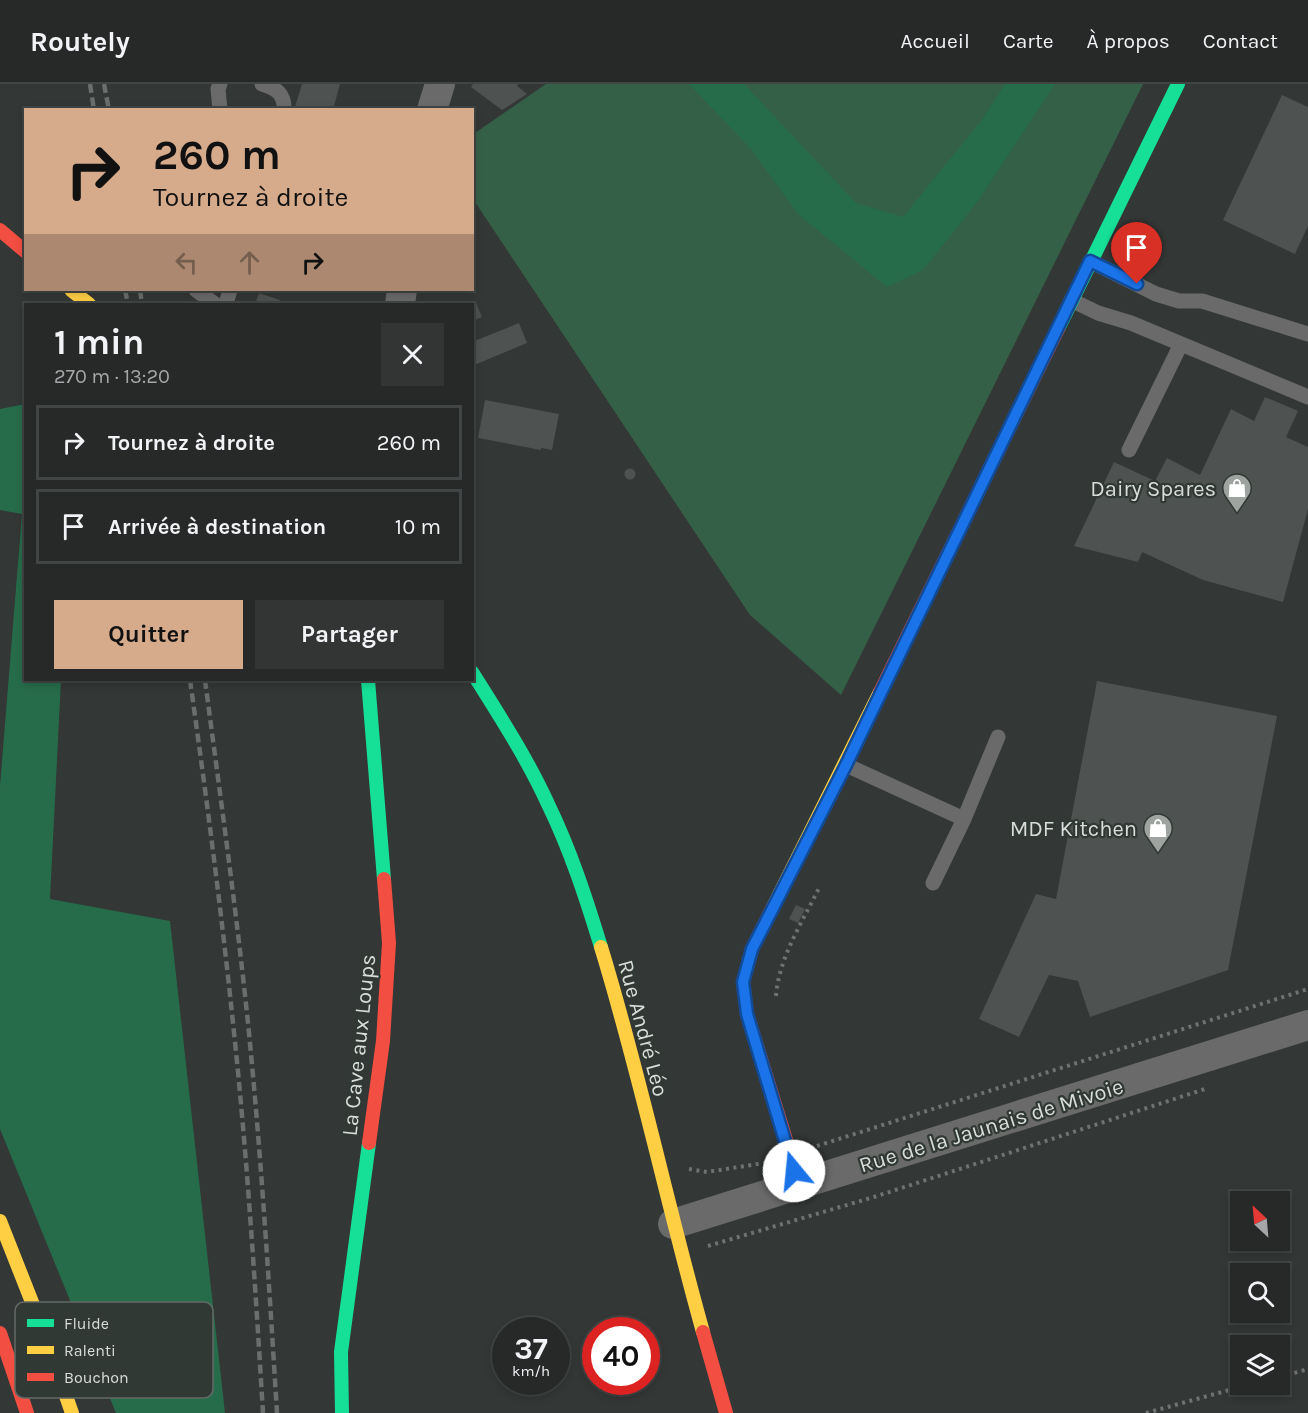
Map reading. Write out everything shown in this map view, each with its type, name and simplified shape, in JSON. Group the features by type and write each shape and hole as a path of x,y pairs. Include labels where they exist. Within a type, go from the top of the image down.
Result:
{"main road":[{"path":"800,1185 788,1155 747,1014 743,982 752,949 846,765 1178,84"},
{"path":"0,230 24,250"},
{"path":"73,291 88,303"},
{"name":"Rue André Léo","path":"474,675 516,745 556,822 595,927 631,1053 673,1224 726,1413"},
{"name":"La Cave aux Loups","path":"342,1413 341,1352 383,1041 389,943 368,681"},
{"path":"0,1221 32,1302"},
{"path":"0,1333 15,1377"},
{"path":"22,1398 27,1413"},
{"path":"67,1398 72,1413"}],"street":[{"path":"433,108 440,84"},
{"name":"Rue de la Jaunais de Mivoie","path":"673,1224 1308,1025"}],"lane":[{"path":"220,84 218,89 220,108"},
{"path":"262,84 275,88 282,95 284,108"},
{"path":"1090,261 1156,294 1179,302 1202,302 1308,334"},
{"path":"197,291 214,303"},
{"path":"1071,300 1308,397"},
{"path":"1129,450 1181,344"},
{"path":"933,883 964,819 998,737"},
{"path":"846,765 964,819"}],"path":[{"path":"776,1004 777,979 824,878"},
{"path":"657,1157 673,1156 690,1170 707,1172 761,1164 1308,989"},
{"path":"682,1254 874,1197 1214,1086"},
{"path":"1290,1374 1308,1369"},
{"path":"1146,1413 1230,1390"}],"green space":[{"path":"546,84 1143,84 841,695 750,615 474,201 474,134"},
{"path":"689,84 744,84 856,203 903,217 981,121 1005,84 1055,84 978,201 923,270 887,287 798,214 751,149"},
{"path":"24,404 24,681 61,681 50,899 170,921 213,1302 71,1302 0,1129 0,786 22,514 0,510 0,409"},
{"path":"213,1306 225,1413 116,1413 110,1398 213,1398"}],"building":[{"path":"302,84 340,84 334,108 295,108"},
{"path":"473,84 518,84 517,86 527,94 502,110 471,87"},
{"path":"1282,95 1308,107 1308,226 1295,254 1223,220"},
{"path":"259,293 280,300 278,303 255,303"},
{"path":"476,303 482,317 474,320 474,304"},
{"path":"519,323 527,343 474,365 474,341"},
{"path":"1265,397 1298,411 1286,437 1308,447 1308,509 1283,602 1203,580 1142,552 1138,562 1074,546 1114,462 1155,481 1167,458 1200,475 1231,409 1254,421"},
{"path":"485,400 559,414 552,450 478,438"},
{"path":"630,469 634,470 634,478 630,479 626,478 625,474 626,470"},
{"path":"1097,681 1277,716 1228,970 1090,1017 1078,981 1049,975 1019,1037 979,1019 1036,894 1056,899"},
{"path":"796,905 805,909 798,923 789,919"}],"railway":[{"path":"90,84 94,108"},
{"path":"104,84 109,108"},
{"path":"125,291 128,303"},
{"path":"140,291 142,303"},
{"path":"190,681 238,1072 263,1413"},
{"path":"205,681 248,1023 261,1169 277,1413"}],"traffic: fast":[{"path":"1059,327 1178,84"},
{"path":"474,675 522,753 548,804 577,874 601,947"},
{"path":"368,681 384,879"},
{"path":"342,1413 341,1352 369,1143"}],"traffic: slow":[{"path":"72,291 88,303"},
{"path":"773,907 880,692"},
{"path":"601,947 703,1332"},
{"path":"0,1221 32,1302"},
{"path":"67,1398 72,1413"}],"traffic: jam":[{"path":"0,230 24,250"},
{"path":"880,692 1059,327"},
{"path":"369,1143 383,1041 389,943 384,879"},
{"path":"773,907 752,949 743,982 747,1014 800,1185"},
{"path":"703,1332 726,1413"},
{"path":"0,1333 15,1377"},
{"path":"22,1398 27,1413"}],"place":[{"name":"Dairy Spares","path":"1237,514"},
{"name":"MDF Kitchen","path":"1158,854"}],"route":[{"path":"794,1171 747,1014 743,982 752,949 846,765 1090,261 1137,284"}]}
